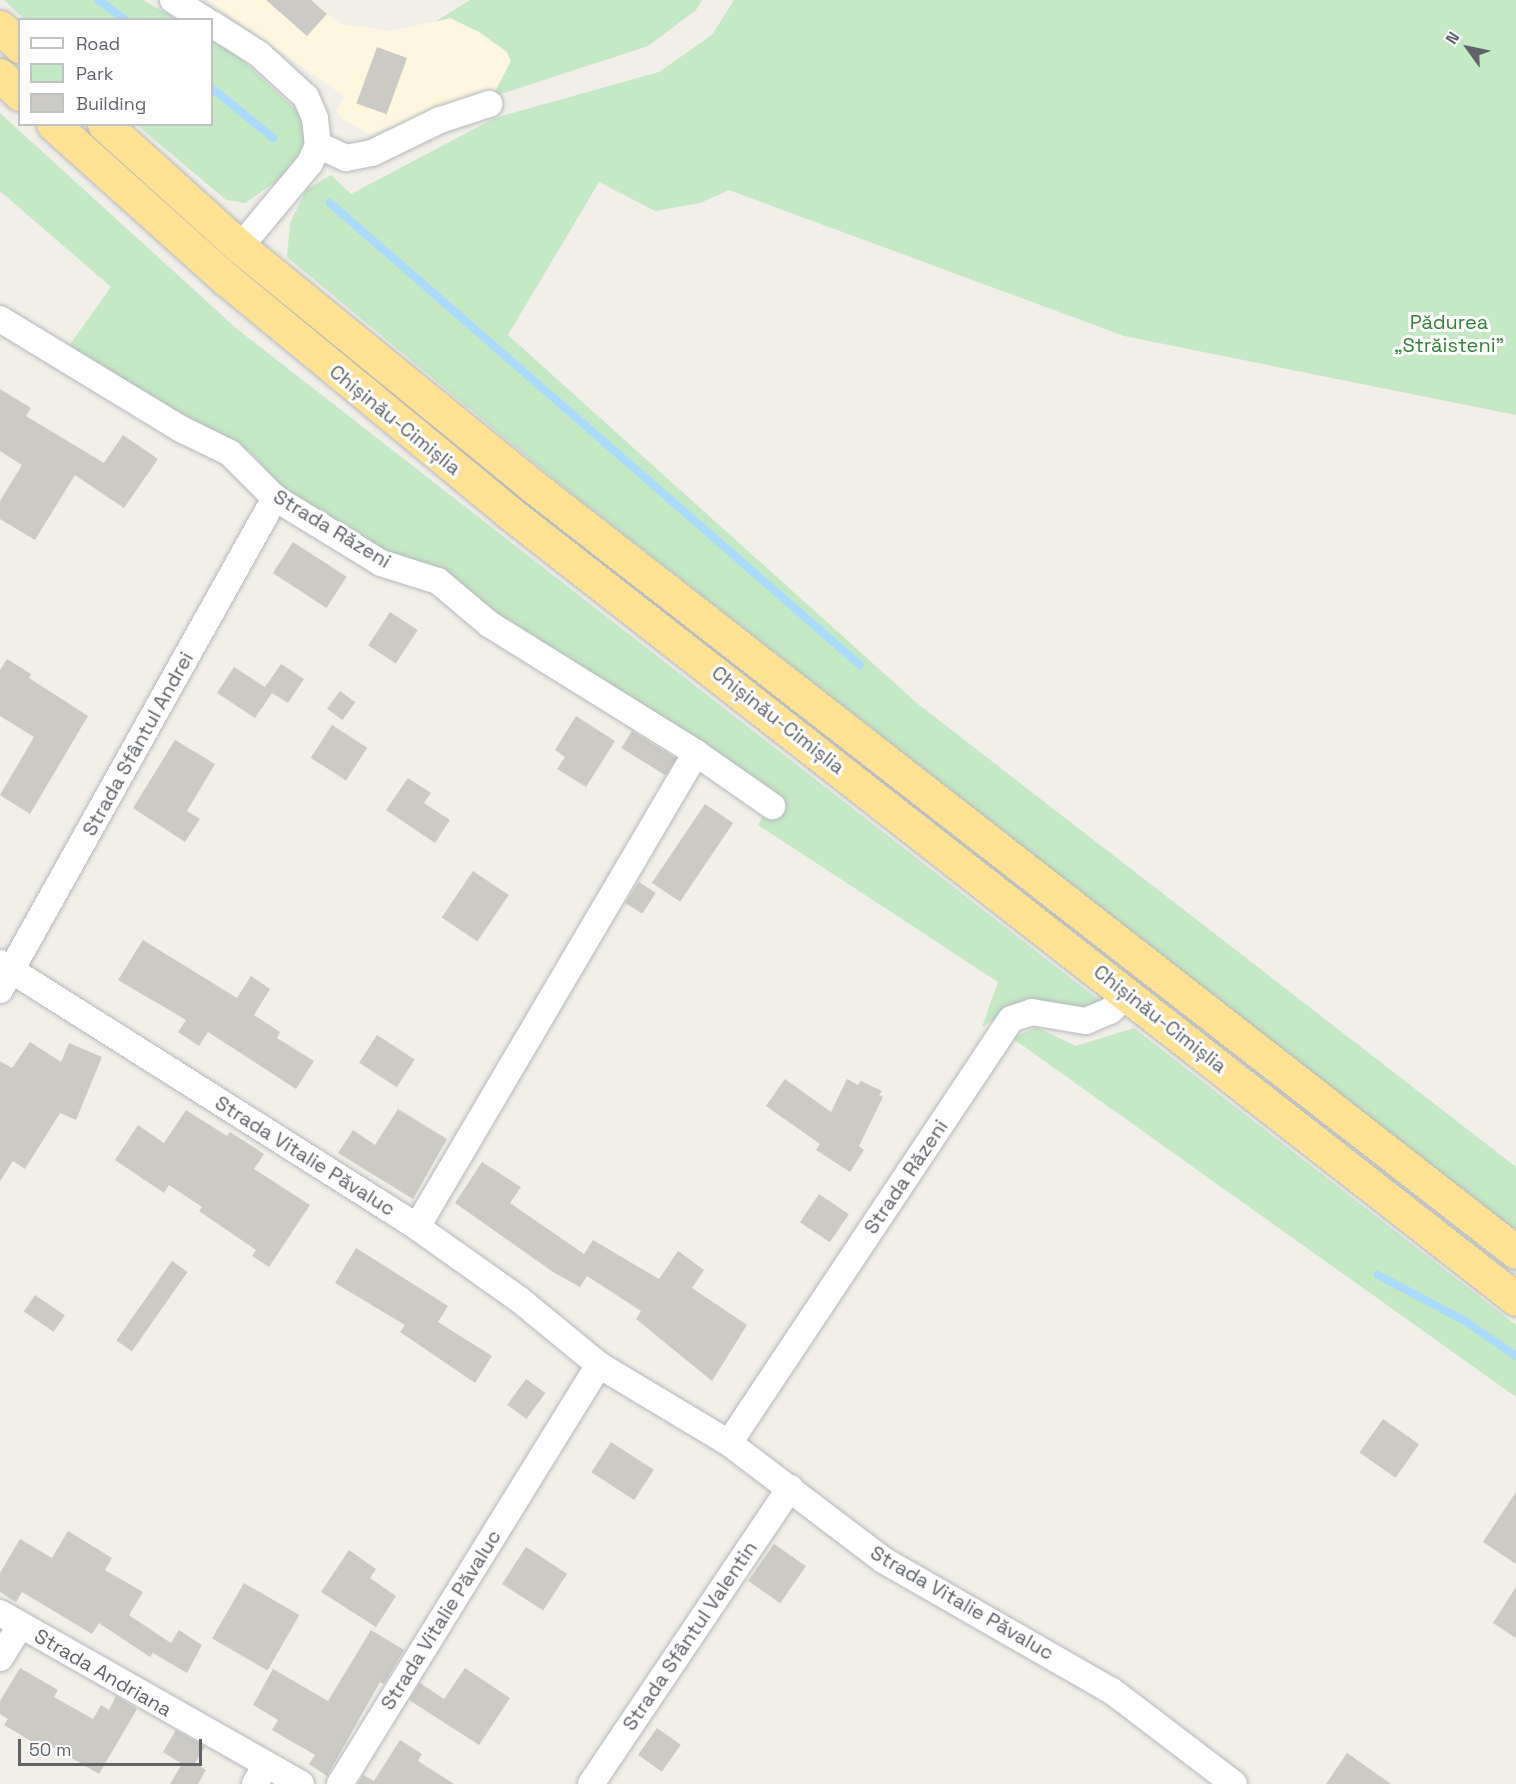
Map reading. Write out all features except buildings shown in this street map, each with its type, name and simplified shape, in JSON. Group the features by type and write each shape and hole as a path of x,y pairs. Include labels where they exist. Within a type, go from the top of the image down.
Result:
{"highway":[{"path":"0,27 18,44"},
{"path":"0,75 18,92"},
{"name":"Chișinău-Cimișlia","path":"55,126 226,279 489,496 1516,1299"},
{"name":"Chișinău-Cimișlia","path":"106,126 240,247 529,483 1516,1252"}],"street":[{"path":"173,0 202,18"},
{"path":"213,25 259,54 306,98 315,118 318,145 300,178 240,247"},
{"path":"318,145 346,158 372,153 440,120 489,104"},
{"name":"Strada Răzeni","path":"0,319 181,429 230,453 275,498 381,563 438,581 489,624 696,753 772,806"},
{"name":"Strada Sfântul Andrei","path":"4,974 275,498"},
{"path":"417,1227 477,1131 696,753"},
{"name":"Strada Vitalie Păvaluc","path":"4,974 417,1227 520,1300 599,1365 729,1443 883,1560 1112,1691 1234,1784"},
{"name":"Strada Răzeni","path":"729,1443 1011,1018 1032,1012 1086,1021 1110,1011 1128,994"},
{"name":"Strada Vitalie Păvaluc","path":"340,1784 599,1365"},
{"name":"Strada Sfântul Valentin","path":"591,1784 790,1488"},
{"path":"0,1658 10,1619"},
{"name":"Strada Andriana","path":"10,1619 260,1774 301,1784"}],"shaded area":[{"path":"207,0 311,0 340,24 392,31 450,18 479,32 507,52 511,61 492,97 369,134 341,118 337,111 344,96"}],"green space":[{"path":"4,0 143,0 174,18 23,18"},
{"path":"470,0 702,0 696,10 648,46 492,97 511,61 507,52 479,32 450,18 435,22"},
{"name":"Pădurea „Străisteni”","path":"734,0 1516,0 1516,415 1124,336 729,190 700,203 655,211 599,182 508,335 918,704 1516,1167 1516,1233 566,489 287,257 290,223 306,190 331,175 351,194 495,118 659,72 712,35"},
{"path":"213,41 237,55 305,118 308,131 302,149 284,176 245,203 226,200 138,126 213,126"},
{"path":"0,113 237,329 1104,1004 1085,1013 1011,1009 982,1027 998,982 758,825 774,796 283,491 252,453 66,350 111,287 0,191"},
{"path":"1036,1027 1076,1046 1134,1028 1516,1325 1516,1397 1012,1038"}],"waterway":[{"path":"98,0 123,18"},
{"path":"213,89 273,138"},
{"path":"330,203 860,665"},
{"path":"1378,1275 1465,1321 1516,1356"}]}
